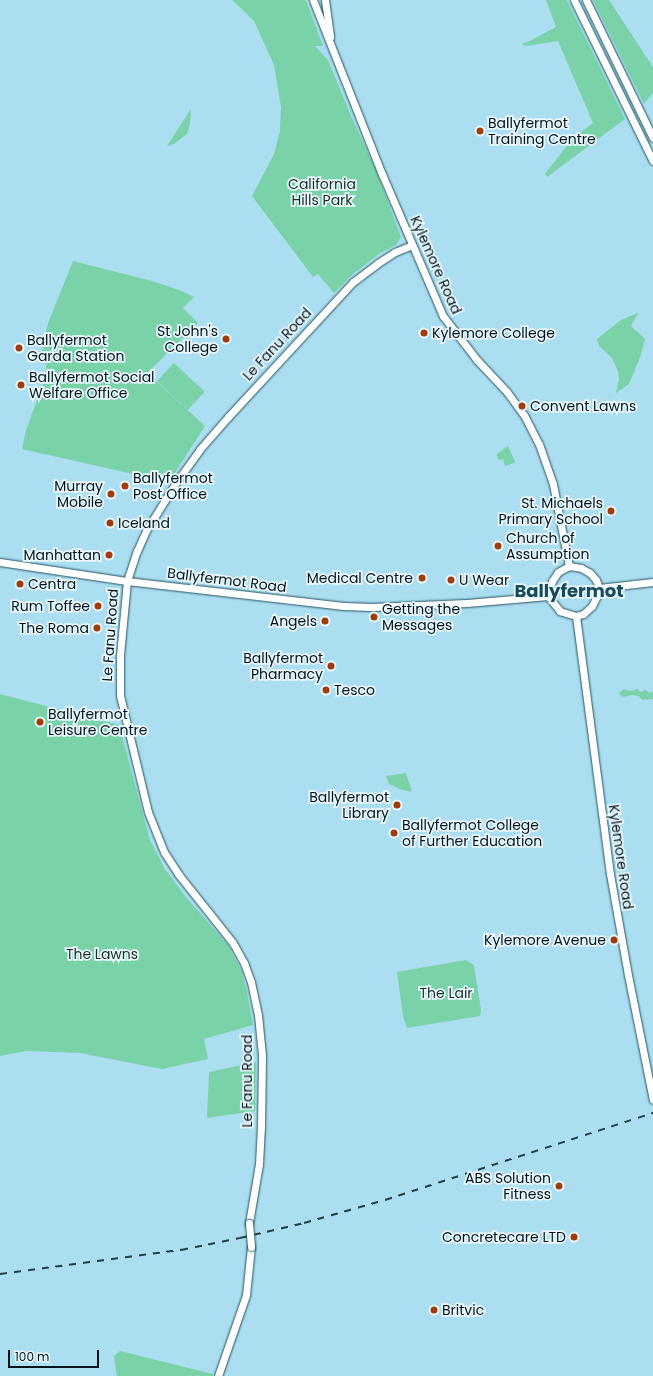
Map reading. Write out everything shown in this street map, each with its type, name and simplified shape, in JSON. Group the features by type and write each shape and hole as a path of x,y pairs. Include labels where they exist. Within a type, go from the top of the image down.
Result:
{"main road":[{"name":"Kylemore Road","path":"312,0 412,245 443,316 477,360 507,392 524,415 539,444 553,484 569,566"},
{"name":"Kylemore Road","path":"325,0 332,49"},
{"path":"574,0 653,161"},
{"path":"586,0 653,138"},
{"name":"Le Fanu Road","path":"218,1376 246,1294 251,1247 249,1223 258,1164 261,1128 262,1055 258,1015 251,982 234,943 179,875 164,852 148,812 120,695 120,655 127,581 137,551 148,529 177,481 200,449 224,421 353,282 395,252 412,245"},
{"name":"Ballyfermot Road","path":"0,562 127,581 356,607 468,603 548,596"},
{"path":"569,566 581,568 590,573 596,580 599,588 592,606 583,614 576,616 560,611 548,596 552,581 558,572 569,566"},
{"path":"599,588 653,582"},
{"name":"Kylemore Road","path":"576,616 611,881 653,1100"}],"green space":[{"name":"California Hills Park","path":"232,0 306,0 323,46 315,46 328,60 376,170 401,237 397,244 379,254 353,274 334,293 318,274 313,277 252,196 274,154 280,131 281,107 274,65 254,21"},
{"path":"546,0 567,0 625,119 547,177 545,174 572,139 593,123 558,41 526,46 521,44 530,41 556,27"},
{"path":"593,0 609,0 653,67 653,93 644,104"},
{"path":"191,109 190,124 187,134 174,144 167,146"},
{"path":"73,261 152,281 182,291 194,297 183,308 198,323 147,373 205,426 169,482 22,449 26,430 43,384 47,361 41,355 48,323"},
{"path":"638,313 631,326 645,339 641,355 629,384 616,393 619,379 618,371 612,358 599,346 597,339 621,320"},
{"path":"174,363 205,392 188,410 157,381"},
{"path":"508,446 515,461 514,463 505,466 503,459 498,460 497,454"},
{"path":"624,689 630,691 637,689 641,692 645,690 650,693 653,691 653,699 642,700 639,696 632,695 622,697 619,693"},
{"name":"The Lawns","path":"0,694 119,725 150,840 165,869 185,896 228,945 242,972 253,1025 204,1039 208,1059 162,1069 80,1053 27,1051 0,1056"},
{"path":"406,773 412,792 389,784 386,776"},
{"name":"The Lair","path":"466,960 474,965 481,1011 480,1016 407,1028 403,1016 397,972"},
{"path":"256,1062 255,1111 207,1118 209,1072"},
{"path":"120,1351 213,1374 213,1376 117,1376 114,1356"}],"railway":[{"path":"0,1274 181,1250 304,1223 385,1200 653,1113"}],"place":[{"name":"Ballyfermot Training Centre","path":"480,131"},
{"name":"Kylemore College","path":"424,333"},
{"name":"St John's College","path":"226,339"},
{"name":"Ballyfermot Garda Station","path":"19,348"},
{"name":"Ballyfermot Social Welfare Office","path":"21,385"},
{"name":"Convent Lawns","path":"522,406"},
{"name":"Ballyfermot Post Office","path":"125,486"},
{"name":"Murray Mobile","path":"111,494"},
{"name":"St. Michaels Primary School","path":"611,511"},
{"name":"Iceland","path":"110,523"},
{"name":"Church of Assumption","path":"498,546"},
{"name":"Manhattan","path":"109,555"},
{"name":"Medical Centre","path":"422,578"},
{"name":"U Wear","path":"451,580"},
{"name":"Centra","path":"20,584"},
{"name":"Rum Toffee","path":"98,606"},
{"name":"Getting the Messages","path":"374,617"},
{"name":"Angels","path":"325,621"},
{"name":"The Roma","path":"97,628"},
{"name":"Ballyfermot Pharmacy","path":"331,666"},
{"name":"Tesco","path":"326,690"},
{"name":"Ballyfermot Leisure Centre","path":"40,722"},
{"name":"Ballyfermot Library","path":"397,805"},
{"name":"Ballyfermot College of Further Education","path":"394,833"},
{"name":"Kylemore Avenue","path":"614,940"},
{"name":"ABS Solution Fitness","path":"559,1186"},
{"name":"Concretecare LTD","path":"574,1237"},
{"name":"Britvic","path":"434,1310"}],"district":[{"name":"Ballyfermot","path":"569,591"}]}
